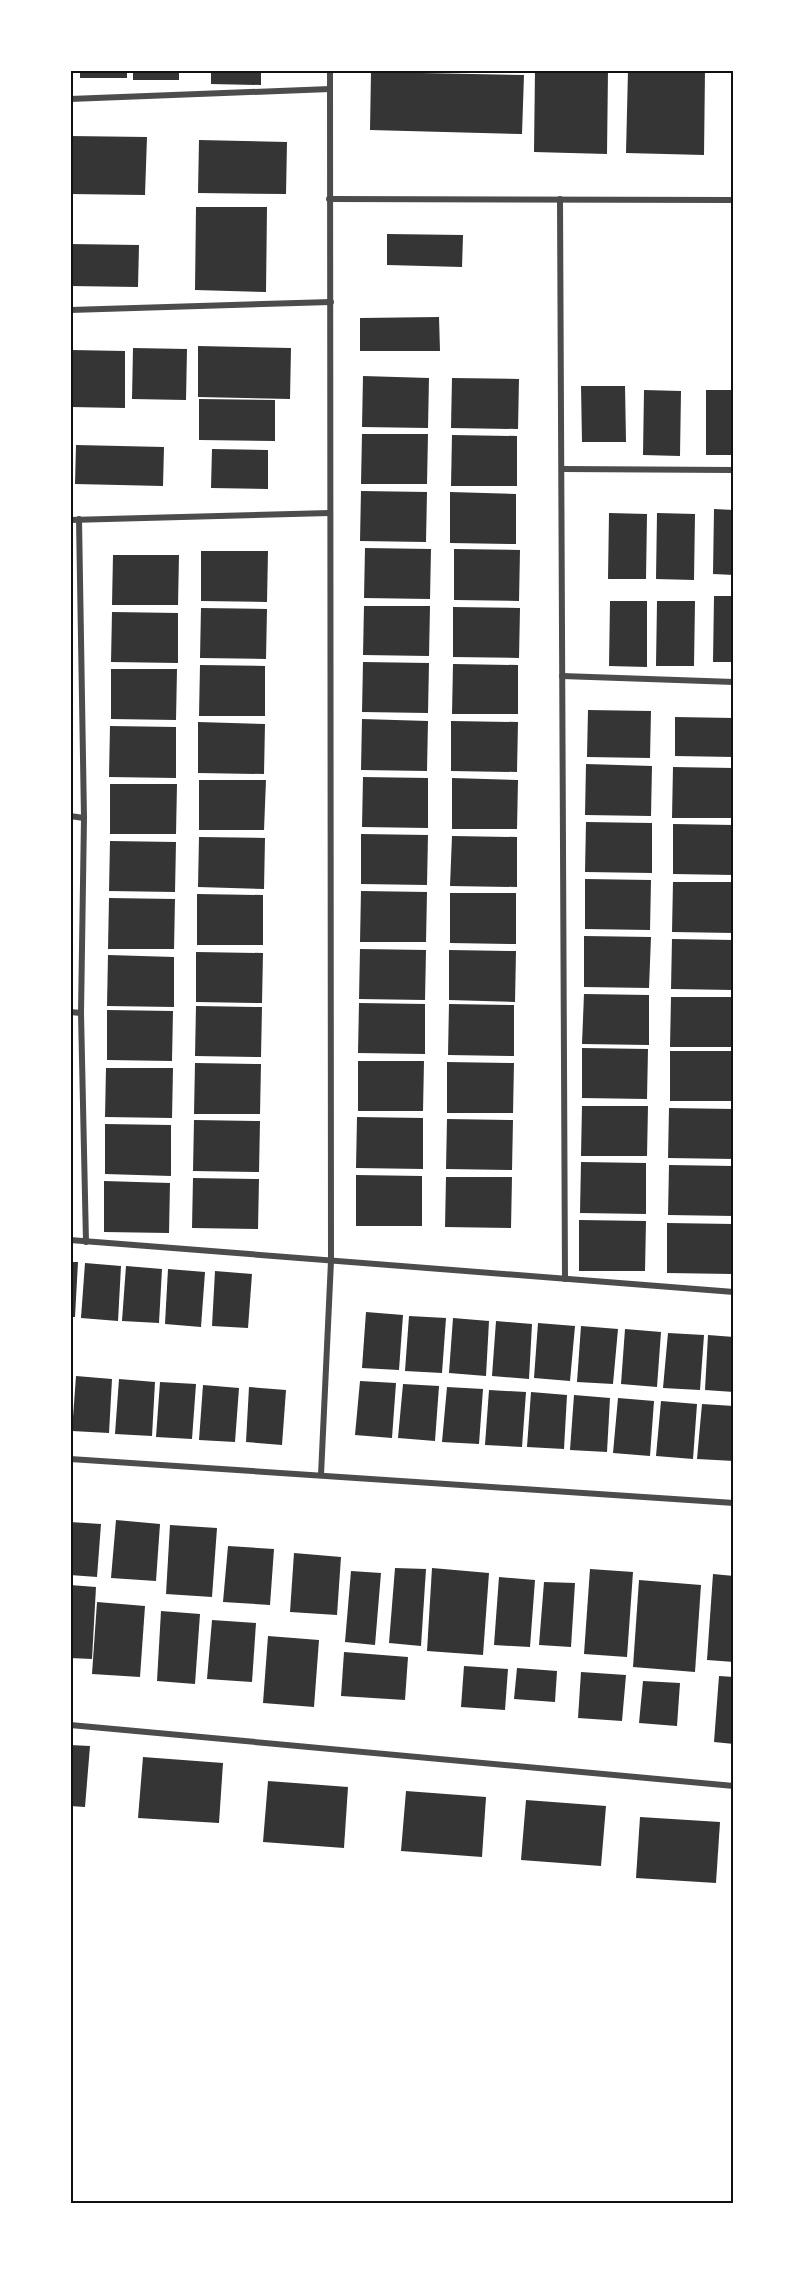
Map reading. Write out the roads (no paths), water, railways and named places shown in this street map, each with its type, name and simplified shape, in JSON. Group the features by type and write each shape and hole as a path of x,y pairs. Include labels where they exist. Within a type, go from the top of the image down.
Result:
{"street":[{"path":"321,1475 331,1261 330,70"},
{"path":"70,99 330,89"},
{"path":"329,199 734,200"},
{"path":"560,199 566,1279"},
{"path":"70,310 331,302"},
{"path":"562,469 734,470"},
{"path":"70,520 330,513"},
{"path":"79,519 84,818 81,1013 86,1242"},
{"path":"562,676 734,681"},
{"path":"70,816 84,818"},
{"path":"70,1012 81,1013"},
{"path":"70,1240 734,1292"},
{"path":"70,1459 734,1503"},
{"path":"70,1725 734,1786"}]}
